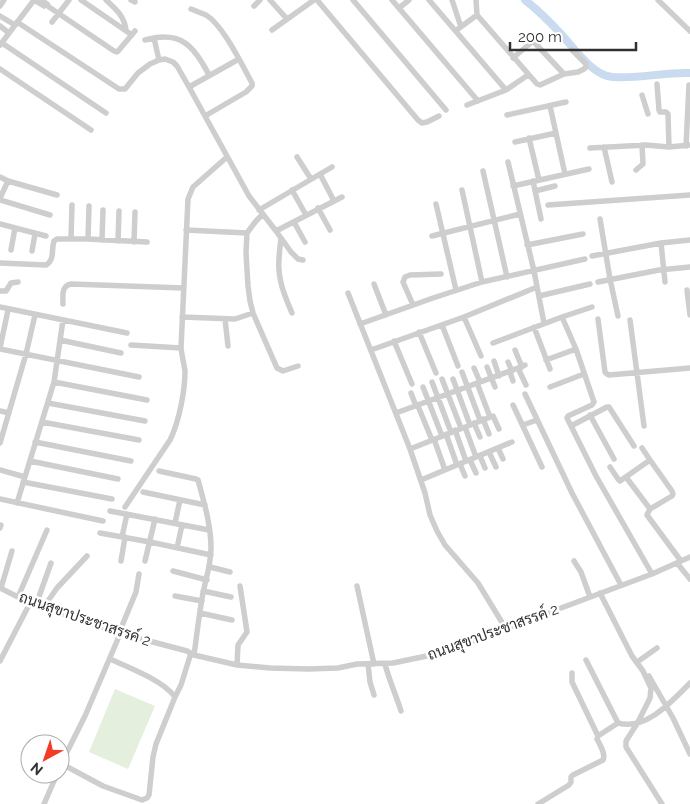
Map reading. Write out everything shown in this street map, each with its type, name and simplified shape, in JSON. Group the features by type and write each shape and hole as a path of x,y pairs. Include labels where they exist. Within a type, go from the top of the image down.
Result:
{"street":[{"path":"0,6 4,0"},
{"path":"81,0 126,31 134,33 117,52 114,52 58,13 34,0 1,44 106,113"},
{"path":"41,0 48,7"},
{"path":"52,22 69,0"},
{"path":"106,0 123,18 126,31"},
{"path":"254,6 260,0"},
{"path":"270,0 287,19"},
{"path":"272,30 316,0 418,120 422,123 438,116"},
{"path":"353,0 446,110"},
{"path":"392,0 478,101"},
{"path":"399,8 409,0"},
{"path":"429,0 458,30 506,90"},
{"path":"452,0 458,30"},
{"path":"476,0 476,16 536,84 539,85 564,74 584,69 586,64 572,50"},
{"path":"658,0 666,2 690,31"},
{"path":"191,10 206,16 215,23 252,82 252,86 246,92 205,116"},
{"path":"0,16 16,24 119,89 125,89 142,68 159,60 165,59 173,62 189,87 249,196 295,257 303,260"},
{"path":"458,30 476,16"},
{"path":"0,26 9,33"},
{"path":"145,40 171,37 178,39 187,44 200,58 209,75"},
{"path":"154,38 159,60"},
{"path":"513,58 533,41 564,74"},
{"path":"189,87 239,59"},
{"path":"0,69 91,130"},
{"path":"467,105 506,90 528,75"},
{"path":"657,84 659,112 666,112 668,114 669,147"},
{"path":"590,148 642,145 688,146 689,85"},
{"path":"642,95 647,110 658,105"},
{"path":"507,114 566,102"},
{"path":"550,106 566,174"},
{"path":"516,142 556,133"},
{"path":"529,138 536,180 535,191 541,219"},
{"path":"636,170 643,164 642,145"},
{"path":"604,147 612,182"},
{"path":"125,507 174,433 184,392 185,370 181,348 189,193 193,187 227,157"},
{"path":"297,157 311,179"},
{"path":"508,162 534,271 544,323"},
{"path":"298,366 283,371 277,368 253,313 246,264 246,243 248,233 261,212 292,190 332,167"},
{"path":"513,186 589,168"},
{"path":"483,172 507,277"},
{"path":"320,174 334,201"},
{"path":"0,177 57,195"},
{"path":"8,181 0,199 50,214"},
{"path":"535,191 555,186"},
{"path":"292,190 306,215"},
{"path":"462,190 482,282"},
{"path":"548,205 690,194"},
{"path":"276,231 342,196"},
{"path":"436,204 456,290"},
{"path":"71,239 72,205"},
{"path":"88,239 89,206"},
{"path":"318,208 330,230"},
{"path":"102,240 103,210"},
{"path":"118,241 119,211"},
{"path":"134,242 135,212"},
{"path":"432,236 520,214"},
{"path":"600,220 618,316"},
{"path":"294,222 306,242"},
{"path":"0,224 46,236"},
{"path":"11,250 15,228"},
{"path":"186,230 248,233"},
{"path":"32,251 35,234"},
{"path":"527,244 583,234"},
{"path":"281,238 279,272 292,313"},
{"path":"0,263 46,265 51,261 54,241 57,239 147,242"},
{"path":"592,256 661,243 690,240"},
{"path":"661,243 665,282"},
{"path":"360,324 482,282 585,259"},
{"path":"598,282 690,267"},
{"path":"413,305 403,282 405,277 410,275 441,274"},
{"path":"0,291 6,291 12,283 18,282"},
{"path":"63,304 64,288 67,284 183,288"},
{"path":"374,284 386,315"},
{"path":"539,296 590,284"},
{"path":"371,350 464,317 537,288"},
{"path":"687,290 690,315"},
{"path":"348,293 410,449 421,480 430,515 437,531 445,544 478,583 506,629"},
{"path":"0,307 127,333"},
{"path":"493,343 562,316 592,308"},
{"path":"8,310 0,349 139,377"},
{"path":"182,318 235,319 253,313"},
{"path":"0,443 26,354 35,315"},
{"path":"562,316 576,349 594,402 592,405 566,418 596,476 652,574"},
{"path":"464,317 481,356"},
{"path":"225,319 228,346"},
{"path":"598,319 605,372 607,374 690,368"},
{"path":"17,503 54,382 63,320"},
{"path":"630,320 644,426"},
{"path":"442,325 458,366"},
{"path":"534,327 550,369"},
{"path":"419,332 436,373"},
{"path":"60,340 121,353"},
{"path":"394,341 412,384"},
{"path":"131,345 181,348"},
{"path":"546,360 576,349"},
{"path":"515,350 522,367 526,385"},
{"path":"494,361 499,376"},
{"path":"508,362 513,381"},
{"path":"487,367 495,388"},
{"path":"396,413 522,367"},
{"path":"468,460 465,426 478,383 474,368"},
{"path":"462,372 468,386 465,426 468,460 476,473"},
{"path":"550,386 584,374"},
{"path":"453,378 458,390 465,426 468,460 464,476"},
{"path":"442,380 465,426"},
{"path":"54,382 147,400"},
{"path":"432,382 438,398 465,426 490,434"},
{"path":"423,387 428,401 480,437"},
{"path":"411,393 433,439 445,470"},
{"path":"525,394 572,493 622,585"},
{"path":"48,403 145,421"},
{"path":"513,405 542,467"},
{"path":"571,426 609,407 634,446"},
{"path":"0,411 9,414"},
{"path":"590,415 614,459"},
{"path":"410,449 493,416 499,429"},
{"path":"523,426 537,420"},
{"path":"42,422 139,440"},
{"path":"36,442 131,461"},
{"path":"421,480 512,442"},
{"path":"498,448 503,459"},
{"path":"642,448 673,494 650,508 647,515 690,579"},
{"path":"489,452 496,467"},
{"path":"468,460 486,468"},
{"path":"610,467 620,481 650,460"},
{"path":"30,461 118,479"},
{"path":"0,470 24,480 112,499"},
{"path":"70,770 103,786 146,800 149,795 152,757 156,744 193,654 203,591 210,567 212,545 205,505 198,480 159,471"},
{"path":"626,477 650,508"},
{"path":"143,492 205,505"},
{"path":"0,500 103,521"},
{"path":"175,524 180,500"},
{"path":"110,511 209,530"},
{"path":"120,560 126,514"},
{"path":"145,561 155,519"},
{"path":"177,548 182,525"},
{"path":"18,597 47,530"},
{"path":"100,533 211,555"},
{"path":"0,588 12,551"},
{"path":"43,608 87,556"},
{"name":"ถนนสุขาประชาสรรค์ 2","path":"0,588 43,608 119,634 237,665 270,668 338,668 357,664 393,664 442,653 652,574 690,557"},
{"path":"574,561 581,572 590,596"},
{"path":"0,661 33,604 52,563"},
{"path":"210,567 230,572"},
{"path":"173,571 207,580"},
{"path":"70,747 110,658 136,592 139,574"},
{"path":"237,665 238,646 247,632 240,586"},
{"path":"357,586 371,664 370,682 374,695"},
{"path":"203,591 231,597"},
{"path":"600,593 630,654 643,671 651,688 650,698 626,741 626,747 662,804"},
{"path":"175,596 202,601"},
{"path":"200,613 232,620"},
{"path":"640,660 657,648"},
{"path":"630,654 640,660 667,706 690,754"},
{"path":"110,658 159,684 170,691 175,697"},
{"path":"586,660 618,723 626,726 651,718 667,706 690,683"},
{"path":"385,664 401,711"},
{"path":"538,804 570,785 573,775 605,758 597,739 598,736 572,682 572,673"},
{"path":"598,736 618,723"},
{"path":"44,804 52,784"}],"green space":[{"path":"115,689 155,706 128,769 89,752"}],"waterway":[{"path":"525,0 553,25 584,60 598,72 613,77 690,73"}]}
